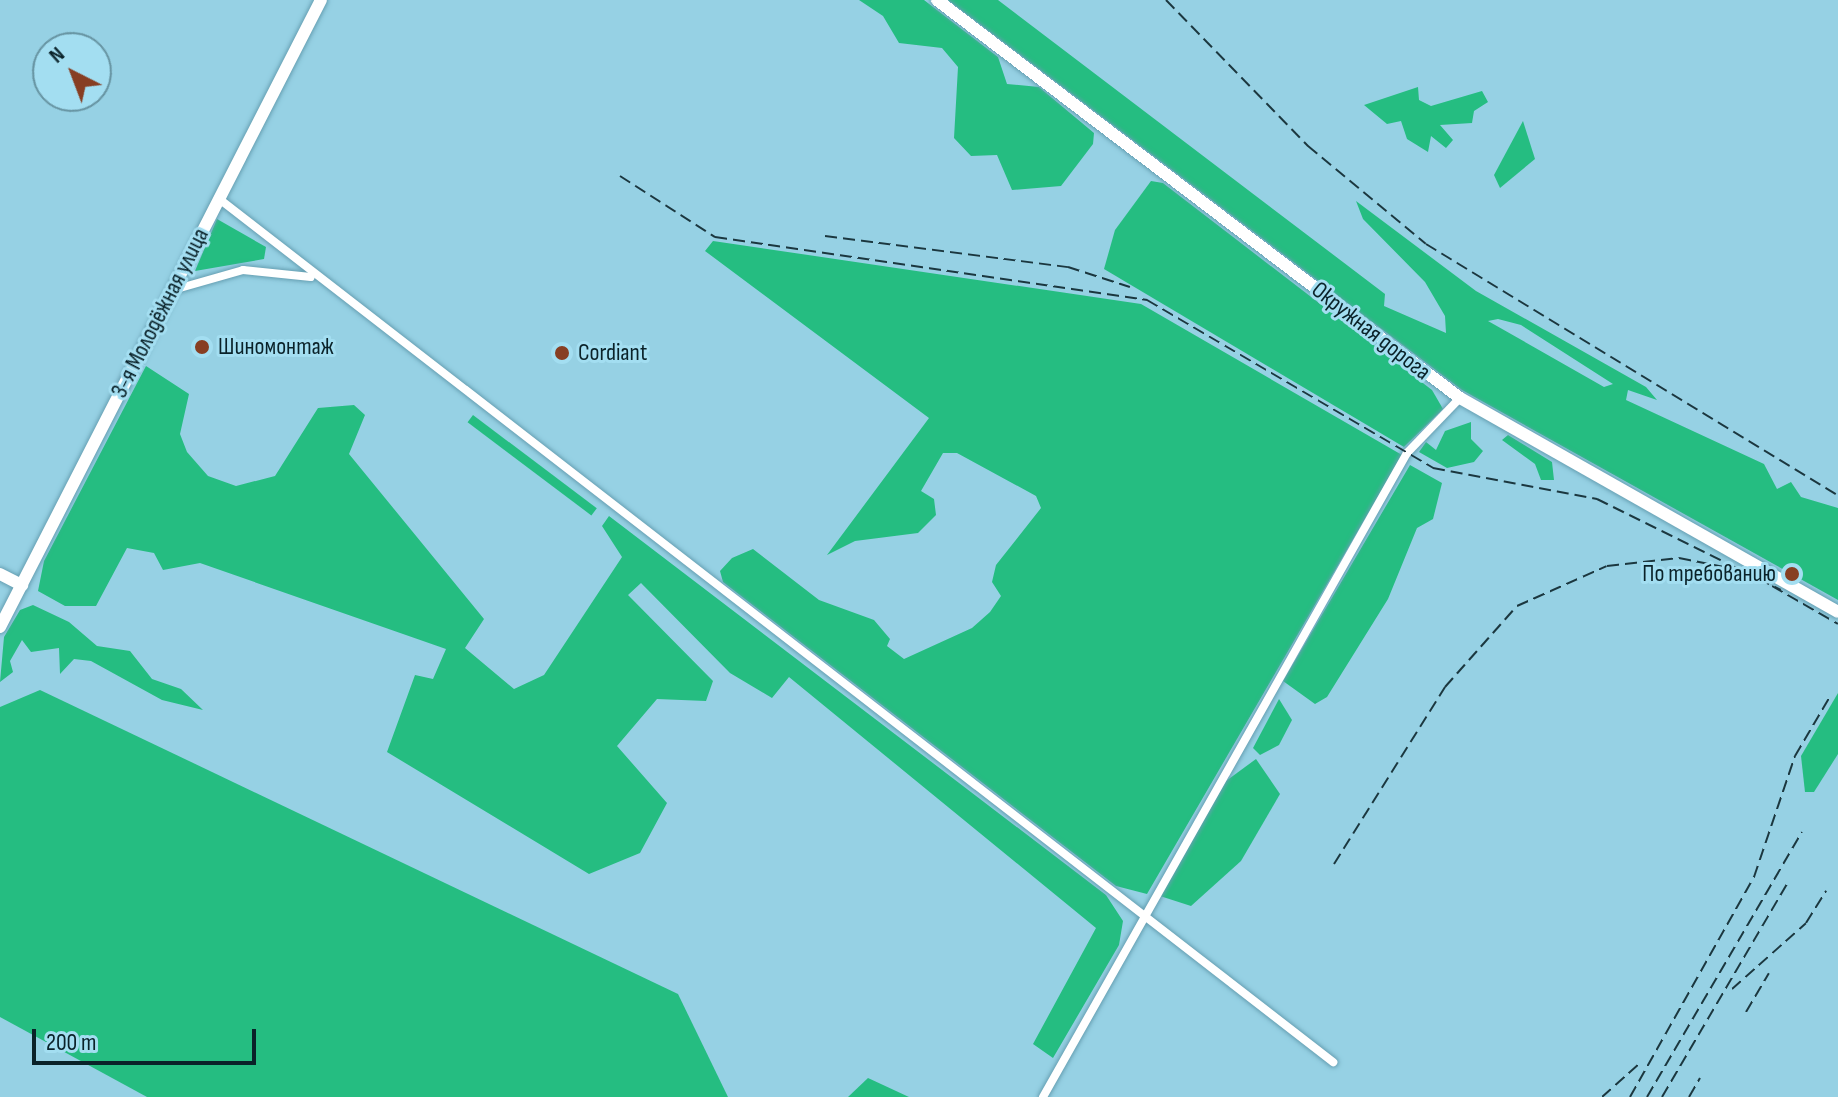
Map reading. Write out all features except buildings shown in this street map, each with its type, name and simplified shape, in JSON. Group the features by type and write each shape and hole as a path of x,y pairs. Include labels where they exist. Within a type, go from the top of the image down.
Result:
{"main road":[{"name":"3-я Молодёжная улица","path":"0,627 321,0"},
{"name":"Окружная дорога","path":"937,0 1460,398 1838,612"},
{"path":"0,574 22,585"}],"street":[{"path":"218,198 312,277 1145,911 1333,1062"},
{"path":"171,291 243,270 312,277"},
{"path":"1043,1097 1145,911 1407,453 1460,398"}],"green space":[{"path":"859,0 924,0 998,57 1007,84 1039,87 1094,133 1093,144 1061,186 1012,190 997,155 971,156 954,138 958,67 942,48 899,43 883,16"},
{"path":"948,0 998,0 1385,294 1384,306 1446,333 1445,316 1425,282 1363,219 1356,201 1476,291 1646,387 1657,400 1628,390 1626,400 1764,464 1777,489 1791,482 1801,497 1838,508 1838,600 1462,390","holes":["1498,319 1521,325 1613,384 1604,387 1488,321"]},
{"path":"1418,87 1419,100 1431,106 1482,91 1488,102 1474,111 1472,123 1440,125 1453,140 1446,148 1431,136 1428,152 1407,139 1401,121 1387,124 1364,105"},
{"path":"1523,121 1535,159 1500,188 1494,175"},
{"path":"1151,181 1163,183 1432,390 1443,409 1404,447 1104,269 1115,230"},
{"path":"217,219 266,247 264,259 195,271"},
{"path":"713,241 1141,304 1402,455 1147,894 1116,886 723,582 720,571 732,558 753,549 819,600 874,620 890,639 887,646 904,659 972,628 990,612 1001,596 992,582 996,565 1041,508 1036,496 957,453 943,453 921,491 934,499 936,515 918,533 855,541 827,555 929,418 705,251"},
{"path":"146,366 189,394 180,434 187,452 208,476 236,486 275,476 318,408 354,405 365,415 349,454 484,619 465,648 514,689 544,675 622,557 602,526 609,516 1106,895 1123,921 1119,945 1053,1058 1033,1044 1096,928 789,677 772,698 730,673 641,583 628,595 713,681 706,701 657,699 617,746 667,803 640,853 589,874 387,752 415,675 433,679 446,649 200,563 163,570 154,553 127,548 96,606 65,606 38,591 44,561"},
{"path":"473,415 597,508 591,515 468,422"},
{"path":"1471,422 1471,439 1483,451 1474,462 1447,468 1419,452 1426,442 1436,450 1445,431"},
{"path":"1508,435 1552,462 1554,480 1541,480 1535,464 1502,440"},
{"path":"1410,465 1442,483 1433,519 1417,528 1388,599 1327,697 1315,704 1283,681"},
{"path":"33,605 69,622 97,646 130,651 152,679 181,689 203,710 162,700 91,661 74,659 60,674 59,648 31,652 22,640 10,661 13,672 0,682 4,637 20,610"},
{"path":"40,690 678,994 728,1097 147,1097 0,1017 0,707"},
{"path":"1838,693 1838,754 1814,792 1805,792 1801,756"},
{"path":"1279,699 1292,720 1279,745 1260,755 1253,748"},
{"path":"1256,759 1280,794 1241,861 1191,906 1160,896 1226,781"},
{"path":"868,1078 909,1097 848,1097"}],"railway":[{"path":"1166,0 1308,146 1426,244 1838,495"},
{"path":"620,176 715,237 1147,300 1433,468 1597,499 1781,590"},
{"path":"825,236 1068,267 1130,287"},
{"path":"1334,864 1445,687 1517,606 1607,566 1679,558 1724,567"},
{"path":"1772,586 1838,624"},
{"path":"1630,1097 1754,877 1795,756 1831,695"},
{"path":"1647,1097 1802,832"},
{"path":"1662,1097 1787,884"},
{"path":"1732,989 1806,923 1826,891"},
{"path":"1746,1012 1769,973"},
{"path":"1602,1097 1640,1063"},
{"path":"1689,1097 1700,1078"}],"place":[{"name":"Шиномонтаж","path":"202,347"},
{"name":"Cordiant","path":"562,353"},
{"name":"По требованию","path":"1792,574"}]}
